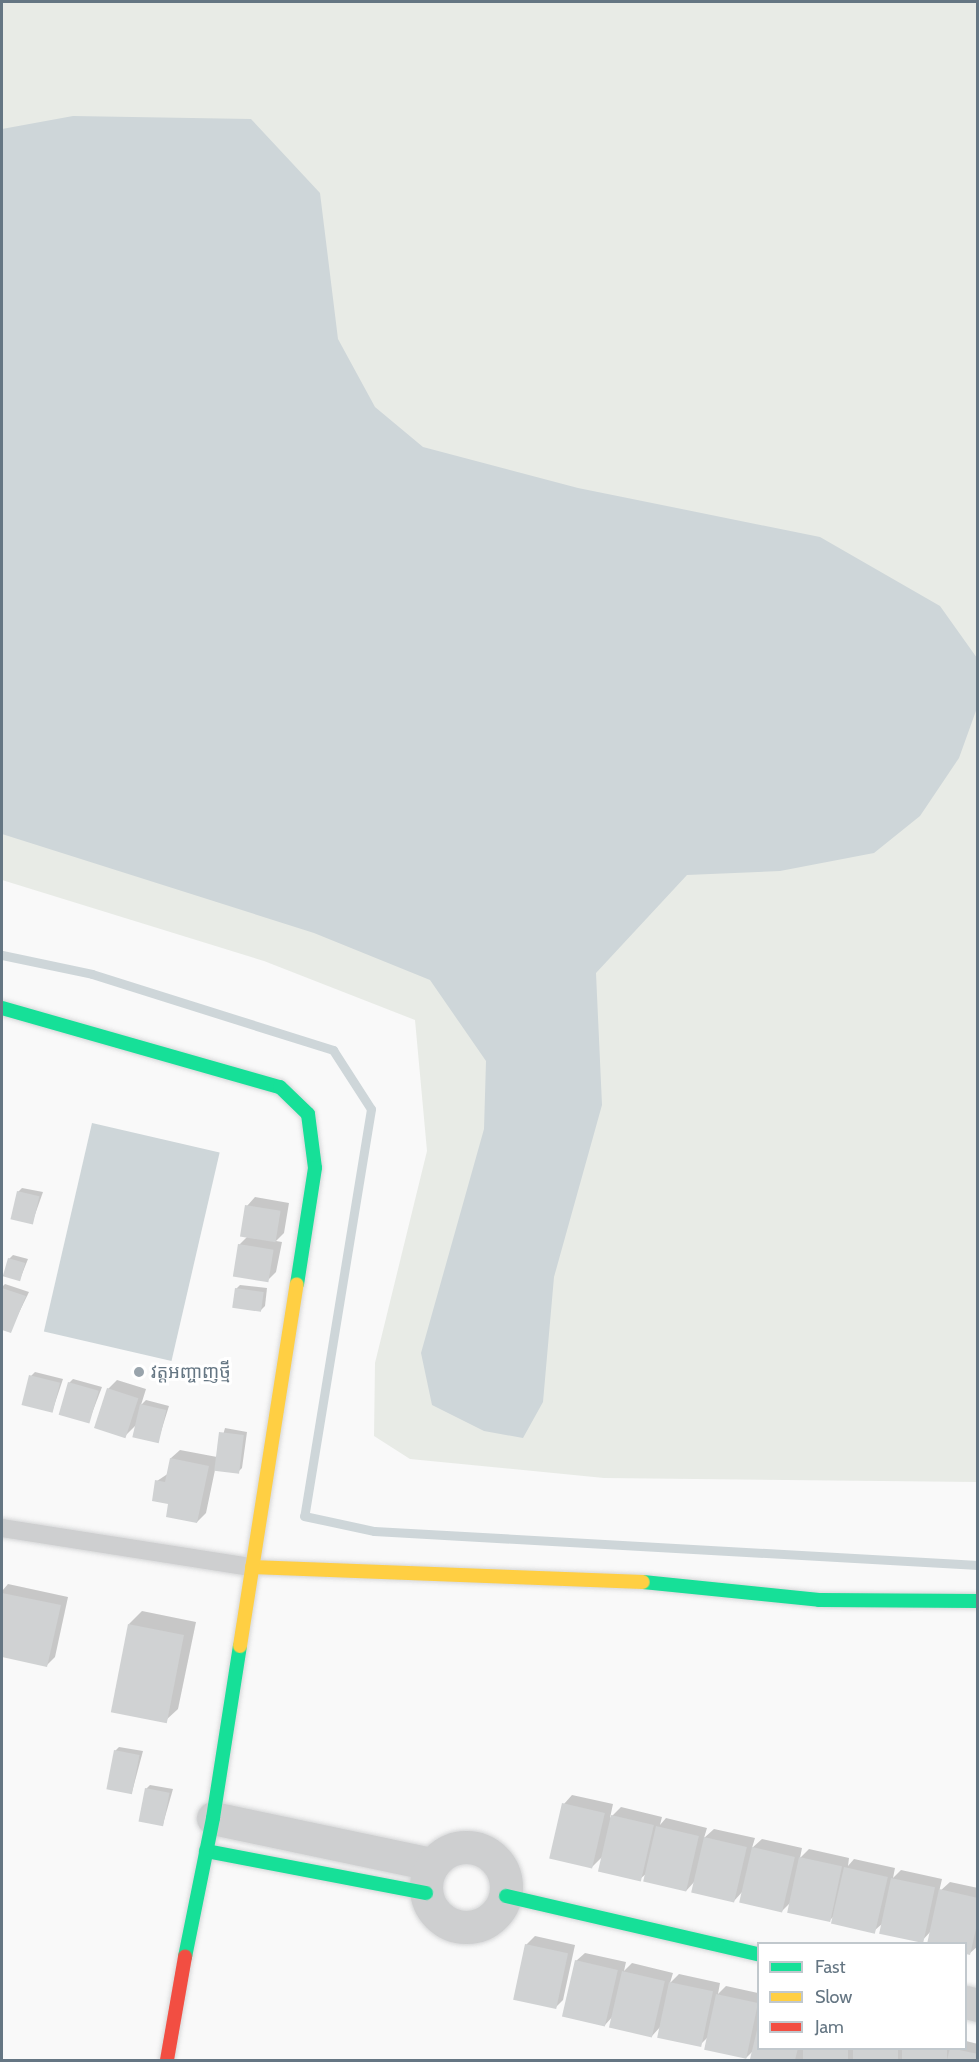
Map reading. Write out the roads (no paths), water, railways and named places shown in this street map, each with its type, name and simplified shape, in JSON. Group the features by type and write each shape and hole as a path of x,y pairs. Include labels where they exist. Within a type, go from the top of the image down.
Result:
{"street":[{"path":"2,1008 241,1073 280,1087 308,1114 315,1168 213,1818 167,2061"},
{"path":"252,1567 662,1583 819,1600 978,1600"},
{"path":"213,1818 429,1879"},
{"path":"471,1846 492,1855 504,1873 506,1896 495,1916 476,1926 454,1926 435,1913 429,1879 450,1850 471,1846"},
{"path":"206,1851 429,1879"},
{"path":"506,1896 757,1954"}],"lane":[{"path":"2,1528 252,1567"}],"waterway":[{"path":"2,955 92,974 333,1050 371,1109 304,1516 374,1531 978,1565"}],"place":[{"name":"វត្តអញ្ចាញថ្មី","path":"139,1372"}]}
